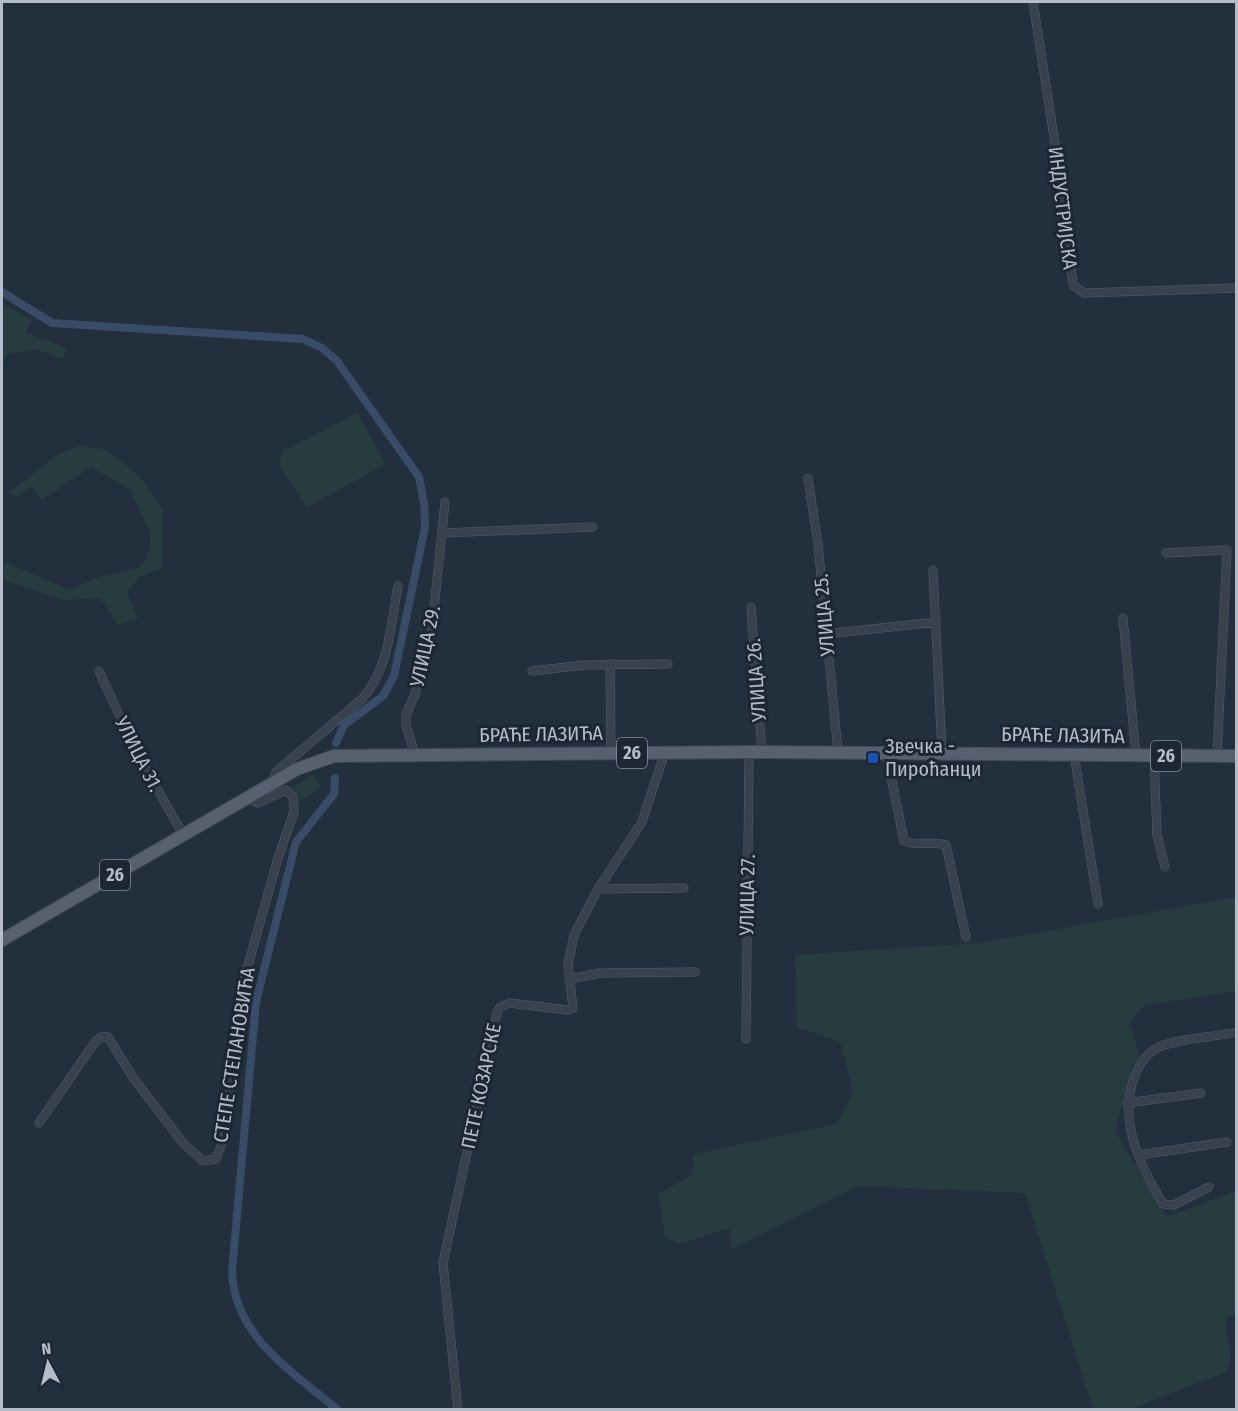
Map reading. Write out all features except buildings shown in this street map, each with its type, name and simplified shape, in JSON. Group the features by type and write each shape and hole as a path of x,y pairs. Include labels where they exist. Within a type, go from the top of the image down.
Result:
{"main road":[{"name":"БРАЋЕ ЛАЗИЋА","path":"2,940 306,764 334,756 665,752 942,752 1236,756"}],"street":[{"name":"ИНДУСТРИЈСКА","path":"1033,2 1061,182 1072,285 1084,293 1236,288"},
{"name":"УЛИЦА 25.","path":"808,478 818,544 838,752"},
{"name":"УЛИЦА 29.","path":"415,755 406,725 406,715 418,686 432,628 445,502"},
{"path":"442,533 593,526"},
{"path":"1166,553 1227,550 1217,756"},
{"path":"933,570 942,752"},
{"path":"272,783 276,772 362,699 372,687 382,662 398,586"},
{"name":"УЛИЦА 26.","path":"751,607 762,752"},
{"path":"1123,618 1136,755"},
{"path":"826,634 936,622"},
{"path":"610,664 611,753"},
{"path":"532,671 610,664 668,664"},
{"name":"УЛИЦА 31.","path":"99,671 136,754 184,836"},
{"name":"ПЕТЕ КОЗАРСКЕ","path":"459,1410 442,1270 497,1013 500,1007 509,1003 571,1009 574,1006 568,964 574,935 598,889 642,822 665,752"},
{"name":"УЛИЦА 27.","path":"746,1039 749,752"},
{"path":"886,752 904,841 910,844 936,842 946,845 966,937"},
{"path":"1074,754 1098,904"},
{"path":"1154,755 1157,835 1165,867"},
{"name":"СТЕПЕ СТЕПАНОВИЋА","path":"39,1123 95,1042 101,1037 108,1037 134,1079 189,1149 203,1161 209,1162 216,1159 228,1115 233,1041 242,987 295,808 291,792 286,790 258,803 249,798"},
{"path":"598,889 684,888"},
{"path":"569,979 602,973 695,972"},
{"path":"1209,1187 1174,1204 1163,1204 1139,1155 1128,1118 1127,1102 1137,1069 1153,1050 1166,1044 1236,1032"},
{"path":"1127,1102 1202,1093"},
{"path":"1139,1155 1227,1142"}],"green space":[{"path":"6,306 32,319 26,333 67,348 63,359 36,349 7,354 2,366 2,308"},
{"path":"357,413 386,464 307,507 279,466 282,452"},
{"path":"80,446 105,449 138,474 162,508 163,568 139,577 127,593 138,618 118,625 100,598 63,600 7,581 2,576 2,569 7,563 70,590 98,577 138,568 146,560 150,532 130,489 91,467 42,500 32,486 15,497 10,492 58,454"},
{"path":"313,775 321,787 301,801 292,788"},
{"path":"1236,897 1236,991 1145,1005 1130,1023 1140,1058 1133,1064 1115,1131 1166,1217 1236,1191 1236,1315 1225,1316 1231,1358 1226,1372 1131,1409 1093,1409 1025,1193 858,1186 732,1249 729,1228 680,1244 665,1238 658,1194 692,1175 694,1154 837,1124 853,1091 840,1042 797,1027 795,955 980,943"}],"waterway":[{"path":"2,292 52,323 303,339 322,348 337,361 419,477 424,503 425,527 394,676 383,696 344,725 336,743"},
{"path":"335,778 334,794 296,842 256,1002 232,1271 235,1294 254,1334 268,1351 338,1410"}],"place":[{"name":"Звечка - Пироћанци","path":"873,758"}]}
